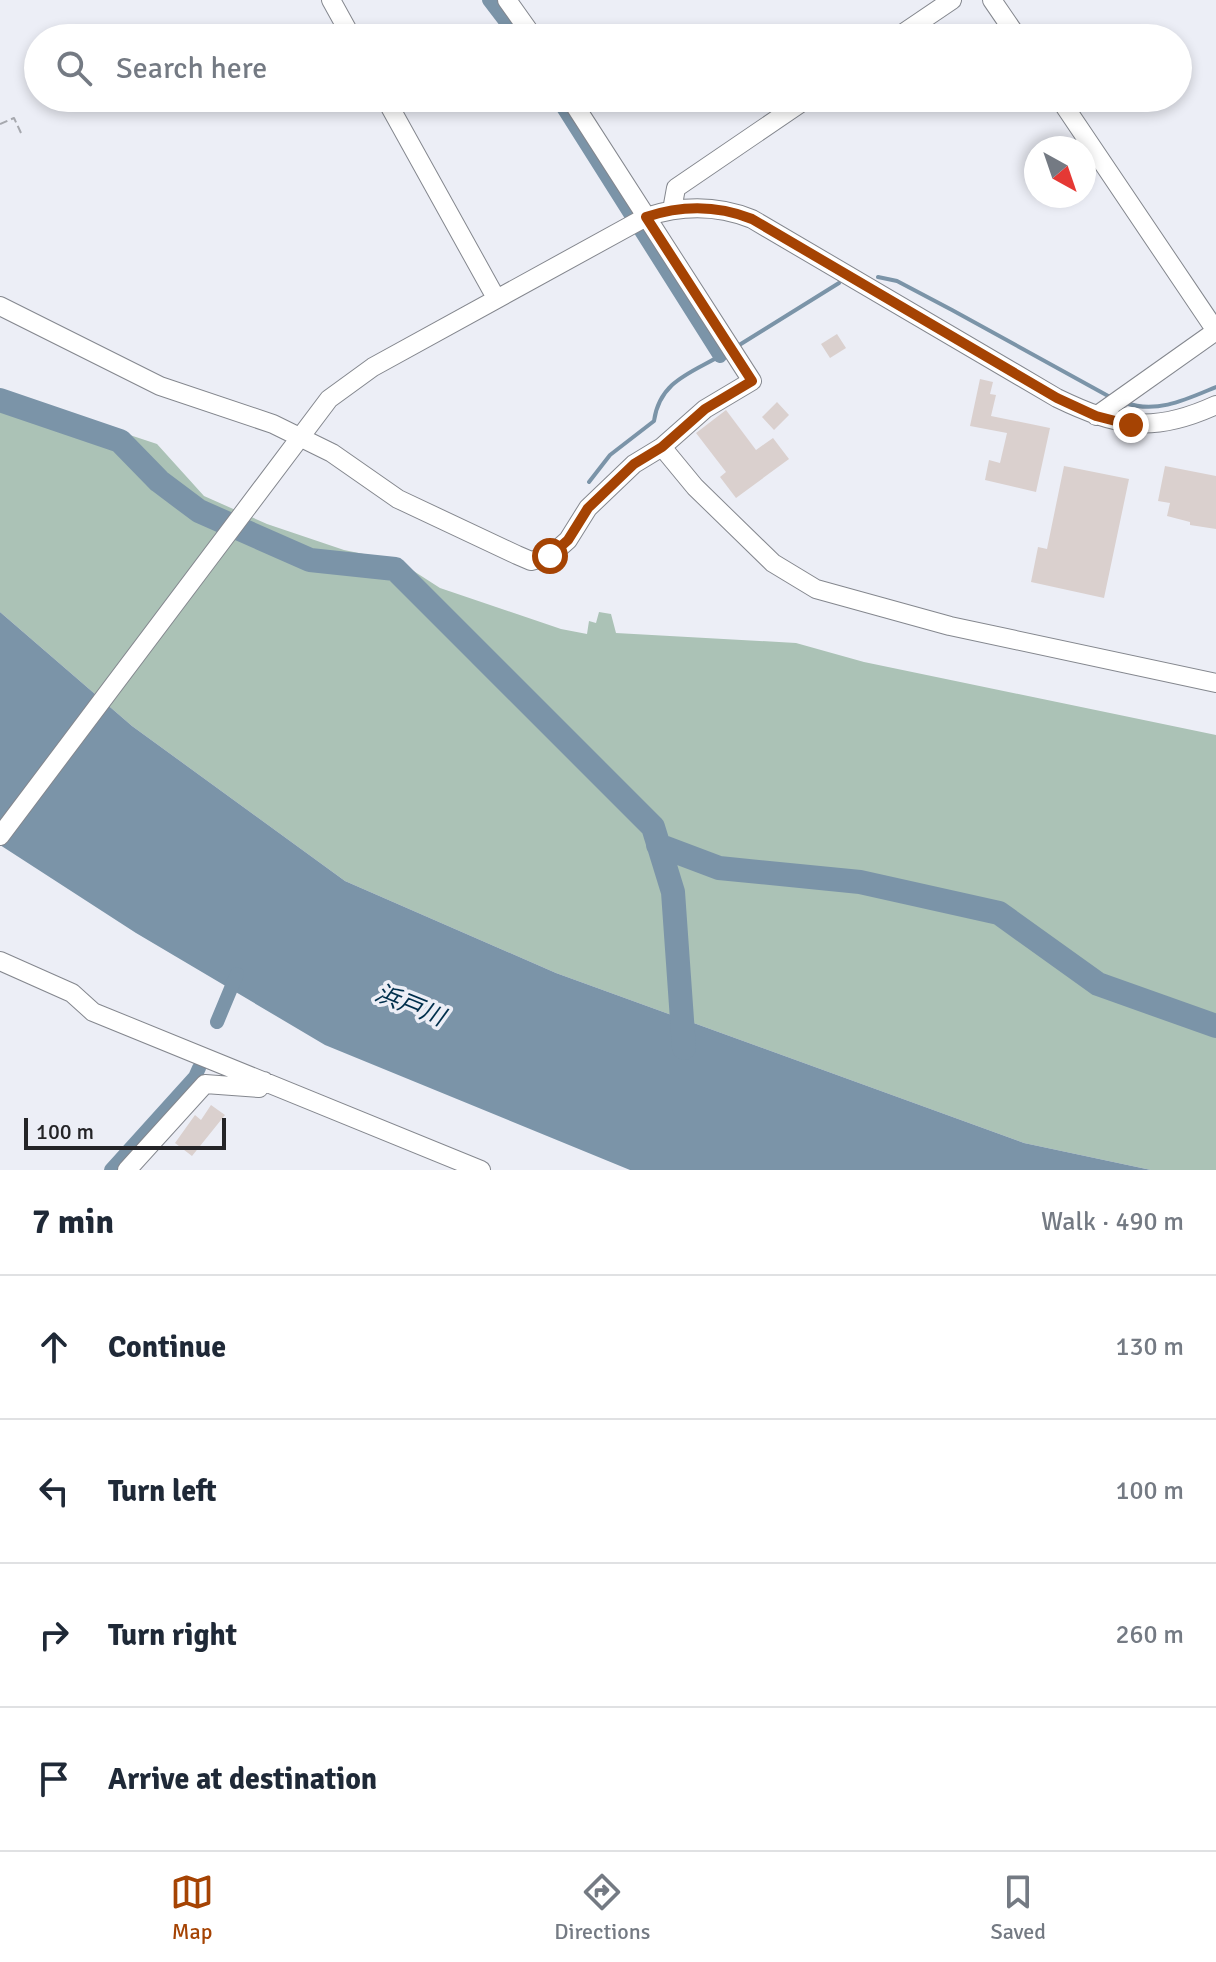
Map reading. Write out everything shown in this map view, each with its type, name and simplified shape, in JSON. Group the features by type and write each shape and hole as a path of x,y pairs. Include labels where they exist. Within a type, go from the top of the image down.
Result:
{"street":[{"path":"331,0 344,24"},
{"path":"507,0 524,24"},
{"path":"917,24 952,0"},
{"path":"992,0 1008,24"},
{"path":"393,112 496,298"},
{"path":"0,306 160,386 273,424 298,436 332,453 398,499 531,561 550,556 568,540 588,508 634,464 662,447 705,409 752,381 579,112"},
{"path":"672,210 676,188 787,112"},
{"path":"1068,112 1216,331 1096,416"},
{"path":"0,836 298,436 329,399 349,383 496,298 646,217 672,210 722,210 768,226 1057,398 1096,416 1131,425 1160,424 1216,405"},
{"path":"662,447 695,487 773,563 816,589 950,626 1216,683"},
{"path":"0,961 72,993 93,1012 481,1170"},
{"path":"127,1170 205,1084 259,1088 264,1081"}],"path":[{"path":"0,124 14,118 21,133"}],"green space":[{"path":"0,392 157,444 204,496 267,524 344,550 398,561 440,588 561,629 587,634 589,621 596,623 599,612 611,614 616,633 796,643 864,662 1216,735 1216,1170 1151,1170 1024,1143 556,973 345,881 132,726 0,612"}],"water":[{"name":"浜戸川","path":"0,612 132,726 345,881 556,973 1024,1143 1151,1170 630,1170 325,1045 136,933 0,845"}],"building":[{"path":"837,334 846,348 830,358 821,344"},
{"path":"980,379 993,382 990,394 996,395 991,416 1050,428 1036,492 985,480 989,460 1000,463 1007,433 970,426"},
{"path":"777,402 789,415 774,430 762,417"},
{"path":"726,410 756,450 773,438 789,459 736,498 720,477 726,472 696,433"},
{"path":"1064,466 1129,479 1104,598 1031,582 1038,547 1047,549"},
{"path":"1165,466 1216,476 1216,529 1190,525 1190,522 1167,516 1170,503 1158,501"},
{"path":"211,1105 225,1115 192,1156 175,1143 195,1115 201,1120"}],"waterway":[{"path":"489,0 507,24"},
{"path":"566,112 720,356"},
{"path":"878,277 897,281 1110,397"},
{"path":"736,347 839,283"},
{"path":"589,482 610,455 654,421 658,407 672,385 728,351"},
{"path":"1126,403 1160,406 1216,387"},
{"path":"0,400 120,441 159,481 199,511 310,560 395,569 653,827 673,892 684,1048"},
{"path":"658,845 719,868 860,882 999,913 1098,984 1216,1026"},
{"path":"217,1022 237,974"},
{"path":"111,1170 195,1077 199,1068"}],"route":[{"path":"550,556 568,540 588,508 634,464 662,447 705,409 752,381 646,217 661,212 690,207 707,208 752,219 1057,398 1096,416 1131,425"}]}
